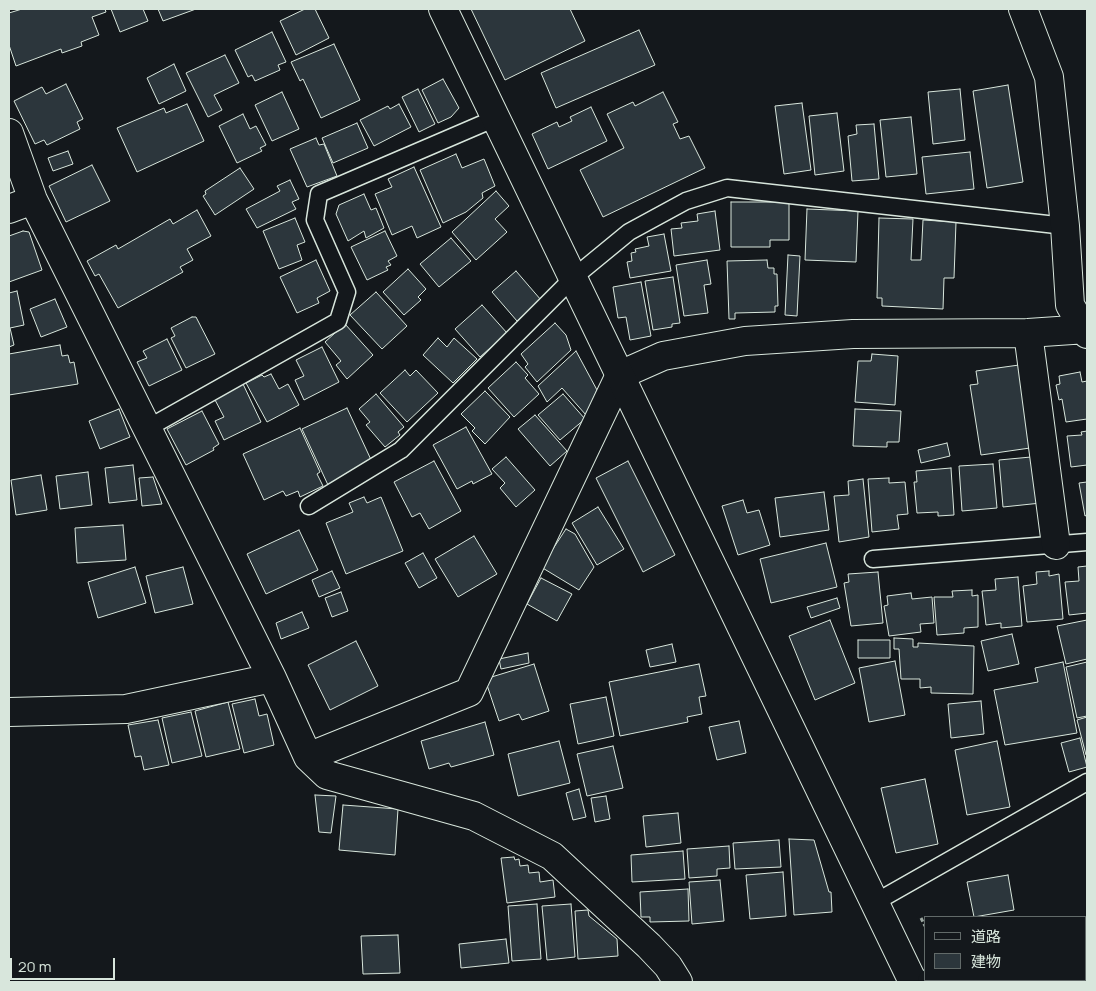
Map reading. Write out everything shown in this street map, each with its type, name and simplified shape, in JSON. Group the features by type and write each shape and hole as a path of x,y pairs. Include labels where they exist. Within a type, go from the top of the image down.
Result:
{"street":[{"path":"443,9 913,982"},
{"path":"1023,9 1049,77 1076,228 1070,305 1086,331"},
{"path":"9,133 21,204 148,428 272,678 308,757 327,775 474,816 552,856 649,946 668,966 678,982"},
{"path":"308,757 469,692 620,374 663,356 745,341 853,334 1086,331"},
{"path":"1028,332 1056,545"},
{"path":"9,712 126,709 272,678"},
{"path":"932,982 950,981"}],"lane":[{"path":"148,428 338,321 348,292 315,220 318,194 496,118"},
{"path":"308,506 401,450 573,278 629,232 686,201 727,188 1076,228"},
{"path":"873,559 1087,542"},
{"path":"874,903 1087,782"}],"building":[{"path":"22,9 105,9 106,12 92,17 99,35 81,42 82,46 62,53 61,49 16,66 9,45 9,13"},
{"path":"111,9 143,9 148,21 120,32"},
{"path":"158,9 196,9 163,21"},
{"path":"305,9 315,9 329,38 296,55 280,21"},
{"path":"471,9 570,9 585,41 505,80"},
{"path":"639,30 655,65 556,108 541,73"},
{"path":"272,32 286,62 278,65 280,70 255,81 252,75 248,77 235,50"},
{"path":"334,44 360,100 321,118 303,79 300,81 291,62"},
{"path":"225,55 239,83 214,95 222,110 208,117 186,73"},
{"path":"174,64 186,91 159,104 147,78"},
{"path":"443,79 459,108 451,117 438,123 422,90"},
{"path":"66,84 83,119 77,122 80,129 47,145 44,140 35,144 14,101 42,87 46,94"},
{"path":"1008,85 1023,182 987,188 973,91"},
{"path":"418,89 435,124 419,132 402,97"},
{"path":"960,89 965,140 933,144 928,92"},
{"path":"282,92 299,129 272,141 255,105"},
{"path":"663,92 678,122 673,124 680,139 689,136 705,168 603,217 580,170 624,148 607,114 633,102 635,106"},
{"path":"802,103 811,170 784,174 775,106"},
{"path":"187,104 204,141 137,172 117,128 164,108 166,113"},
{"path":"399,104 411,127 374,146 360,120 388,106 390,109"},
{"path":"591,107 607,141 548,169 532,134 557,122 559,127 572,121 570,117"},
{"path":"837,113 844,171 815,175 809,116"},
{"path":"243,114 250,129 256,126 266,145 260,148 262,151 237,163 219,126"},
{"path":"911,117 917,174 886,177 880,120"},
{"path":"357,123 368,148 333,163 322,138"},
{"path":"874,124 879,179 852,181 848,136 857,134 856,125"},
{"path":"316,138 319,145 324,144 337,176 307,187 290,149"},
{"path":"68,151 73,164 53,171 48,158"},
{"path":"970,152 974,189 926,194 922,157"},
{"path":"456,154 462,168 484,159 495,186 482,193 483,198 466,212 443,223 420,170"},
{"path":"92,165 110,201 66,222 49,186"},
{"path":"414,167 441,227 417,238 412,226 392,235 375,194 392,187 388,179"},
{"path":"240,168 254,189 215,215 203,196 206,194 205,191"},
{"path":"290,180 299,199 292,202 296,209 257,228 246,209 280,191 277,186"},
{"path":"496,191 509,206 495,219 507,232 476,260 452,232"},
{"path":"364,194 371,210 376,208 384,228 366,238 364,231 348,241 336,214 339,205"},
{"path":"731,202 789,202 789,240 770,240 770,247 731,247"},
{"path":"807,209 858,211 856,262 805,260"},
{"path":"197,210 211,236 187,249 193,260 180,267 183,272 118,308 99,274 95,276 87,261 116,245 118,249 170,219 173,224"},
{"path":"715,211 720,250 674,256 671,229 682,228 681,223 698,221 697,214"},
{"path":"295,218 305,242 297,245 302,260 279,269 263,231"},
{"path":"879,218 913,219 911,260 921,260 923,220 956,222 954,278 944,278 943,309 882,306 882,298 877,298"},
{"path":"23,231 29,232 42,270 9,282 9,236"},
{"path":"385,231 397,256 388,261 391,265 386,267 388,270 367,280 351,247"},
{"path":"664,234 671,271 630,278 627,262 632,261 631,253 636,252 635,249 649,246 647,237"},
{"path":"451,238 471,261 439,287 420,264"},
{"path":"788,255 800,256 797,316 785,315"},
{"path":"316,260 330,291 317,298 319,303 297,313 280,277"},
{"path":"707,260 711,284 704,285 708,313 684,316 676,265"},
{"path":"767,260 768,268 774,268 774,274 777,274 778,306 775,306 775,312 735,313 735,319 729,319 727,261"},
{"path":"408,269 426,289 418,297 421,300 404,315 383,292"},
{"path":"516,271 541,300 517,321 492,292"},
{"path":"673,277 680,323 672,324 672,327 653,330 645,281"},
{"path":"641,282 651,336 630,340 626,317 618,318 613,287"},
{"path":"17,291 24,325 10,328 14,345 9,347 9,293"},
{"path":"376,292 407,326 382,349 350,315"},
{"path":"55,299 67,327 41,337 30,309"},
{"path":"482,305 507,333 480,357 455,329"},
{"path":"192,317 196,317 215,354 186,368 171,338 175,336 171,328"},
{"path":"555,323 566,335 571,350 537,382 525,367 528,364 521,354"},
{"path":"345,324 373,355 347,379 336,365 341,361 325,342"},
{"path":"438,338 447,347 454,338 477,359 453,383 423,355"},
{"path":"167,339 182,370 149,386 137,362 147,358 143,351"},
{"path":"60,345 62,356 68,355 70,363 74,362 78,384 9,395 9,354"},
{"path":"322,347 339,382 304,400 295,380 304,376 296,360"},
{"path":"576,351 597,390 586,415 562,388 547,402 538,386"},
{"path":"872,354 898,356 895,405 855,402 858,361 871,361"},
{"path":"516,362 528,375 525,378 539,394 514,417 488,388"},
{"path":"1019,365 1030,448 981,455 970,385 978,384 976,371"},
{"path":"405,370 410,376 416,370 438,393 407,422 380,393"},
{"path":"1080,372 1082,382 1087,381 1087,419 1066,422 1062,399 1059,400 1056,385 1060,384 1059,376"},
{"path":"271,374 279,389 288,384 299,405 267,422 246,383 262,375 264,377"},
{"path":"243,384 261,422 224,440 215,421 224,417 214,398"},
{"path":"485,391 510,417 485,444 472,431 475,428 461,414"},
{"path":"376,394 404,427 398,432 400,435 385,447 366,425 370,422 359,409"},
{"path":"563,394 585,419 560,440 538,415"},
{"path":"347,408 373,464 328,485 302,429"},
{"path":"119,409 130,437 100,449 89,421"},
{"path":"855,409 901,411 899,442 887,442 887,447 853,446"},
{"path":"202,411 219,444 213,448 214,450 186,465 167,429"},
{"path":"535,415 567,451 550,466 518,429"},
{"path":"466,427 492,474 473,484 472,481 457,489 433,445"},
{"path":"300,428 320,472 317,474 323,486 300,497 298,491 286,496 283,491 264,500 243,454"},
{"path":"1087,431 1087,465 1071,467 1067,436 1082,435 1081,432"},
{"path":"947,443 950,456 921,463 918,450"},
{"path":"506,457 535,490 516,507 500,488 505,483 492,469"},
{"path":"1031,457 1031,464 1036,463 1041,503 1003,507 999,460"},
{"path":"434,461 461,511 429,529 420,513 412,517 394,482"},
{"path":"628,461 675,555 643,572 596,478"},
{"path":"993,464 997,508 962,511 959,466"},
{"path":"133,465 137,500 109,503 105,468"},
{"path":"951,468 954,515 938,516 938,512 917,513 914,482 917,482 916,471"},
{"path":"88,472 92,505 60,509 56,476"},
{"path":"41,475 47,510 16,515 11,480"},
{"path":"153,477 162,504 142,506 139,478"},
{"path":"889,478 889,483 905,482 908,514 897,515 899,529 872,532 868,479"},
{"path":"863,479 869,537 839,542 834,496 849,495 848,481"},
{"path":"1087,482 1087,515 1085,516 1079,483"},
{"path":"824,492 829,530 780,537 775,498"},
{"path":"364,497 367,503 381,497 403,551 346,574 326,523 353,512 349,503"},
{"path":"743,500 747,513 759,510 770,545 738,555 722,506"},
{"path":"598,507 624,549 597,565 572,523"},
{"path":"123,525 126,560 77,563 75,528"},
{"path":"566,529 575,534 594,567 579,590 541,567"},
{"path":"299,530 318,570 266,594 247,554"},
{"path":"474,536 497,574 458,597 435,559"},
{"path":"826,543 837,587 771,603 760,559"},
{"path":"423,553 437,578 419,588 405,563"},
{"path":"1087,566 1087,613 1069,615 1065,582 1079,581 1078,567"},
{"path":"135,567 146,603 98,618 88,582"},
{"path":"183,567 193,604 155,613 146,576"},
{"path":"332,571 340,588 319,597 312,580"},
{"path":"1049,571 1049,576 1059,574 1063,619 1027,622 1023,586 1037,584 1036,572"},
{"path":"878,572 883,623 851,626 844,583 849,582 848,574"},
{"path":"1018,577 1022,626 1001,628 1001,623 986,625 982,591 996,590 995,579"},
{"path":"541,578 572,594 557,621 527,604"},
{"path":"972,590 972,596 978,595 978,627 964,628 964,633 937,635 934,597 953,597 952,591"},
{"path":"341,592 348,611 332,617 325,598"},
{"path":"911,593 912,599 932,597 934,623 920,624 921,632 889,636 884,606 888,605 887,596"},
{"path":"837,598 840,608 811,618 807,607"},
{"path":"302,612 309,628 281,639 276,623"},
{"path":"830,620 855,683 815,700 789,636"},
{"path":"1087,620 1087,659 1066,664 1057,626"},
{"path":"1012,634 1019,664 988,671 981,641"},
{"path":"894,638 913,639 913,647 918,647 918,643 974,646 973,694 931,693 931,687 920,688 920,679 901,679 899,649 894,649"},
{"path":"858,640 890,640 890,658 858,658"},
{"path":"356,641 378,686 330,710 308,665"},
{"path":"672,644 676,662 650,667 646,650"},
{"path":"528,653 529,663 501,669 499,659"},
{"path":"895,661 905,715 869,722 859,668"},
{"path":"1063,662 1077,733 1005,745 994,690 1038,682 1035,668"},
{"path":"1087,662 1087,716 1077,718 1066,667"},
{"path":"534,664 549,711 522,720 519,714 499,721 485,679"},
{"path":"699,664 706,696 699,697 702,714 687,717 688,722 620,736 609,682"},
{"path":"606,697 614,736 578,744 570,704"},
{"path":"255,699 259,716 267,714 274,745 244,753 232,704"},
{"path":"981,701 984,734 951,738 948,704"},
{"path":"228,702 240,749 206,757 195,711"},
{"path":"191,712 202,756 172,763 162,718"},
{"path":"1087,717 1087,754 1086,755 1077,720"},
{"path":"158,720 169,765 144,770 141,756 135,757 128,725"},
{"path":"739,721 746,753 717,760 709,727"},
{"path":"485,722 494,755 451,767 449,763 429,769 421,741"},
{"path":"1080,738 1087,767 1069,772 1061,743"},
{"path":"559,741 570,783 518,796 508,754"},
{"path":"997,741 1010,807 967,815 955,750"},
{"path":"613,746 623,788 587,796 577,754"},
{"path":"925,779 938,844 896,853 881,788"},
{"path":"579,789 586,817 573,820 566,793"},
{"path":"315,795 336,796 331,833 319,832"},
{"path":"606,796 610,819 595,822 591,798"},
{"path":"343,805 398,809 395,855 339,850"},
{"path":"678,813 681,843 646,847 643,816"},
{"path":"789,839 814,840 829,892 831,892 832,912 794,915"},
{"path":"779,840 781,867 735,869 733,843"},
{"path":"729,846 730,868 717,869 717,876 689,878 687,849"},
{"path":"683,851 685,879 632,882 631,855"},
{"path":"514,857 515,860 519,859 520,866 528,865 529,873 539,872 540,882 553,880 555,897 507,903 501,858"},
{"path":"783,872 786,916 750,919 746,875"},
{"path":"1008,875 1014,910 974,916 967,882"},
{"path":"720,880 724,921 692,924 689,882"},
{"path":"688,889 689,921 650,922 650,917 641,917 640,892"},
{"path":"537,904 541,959 512,961 508,906"},
{"path":"571,904 575,957 547,960 542,906"},
{"path":"588,910 589,916 617,939 618,956 578,959 575,911"},
{"path":"398,935 400,973 363,974 361,936"},
{"path":"506,939 509,963 461,968 459,944"}]}
